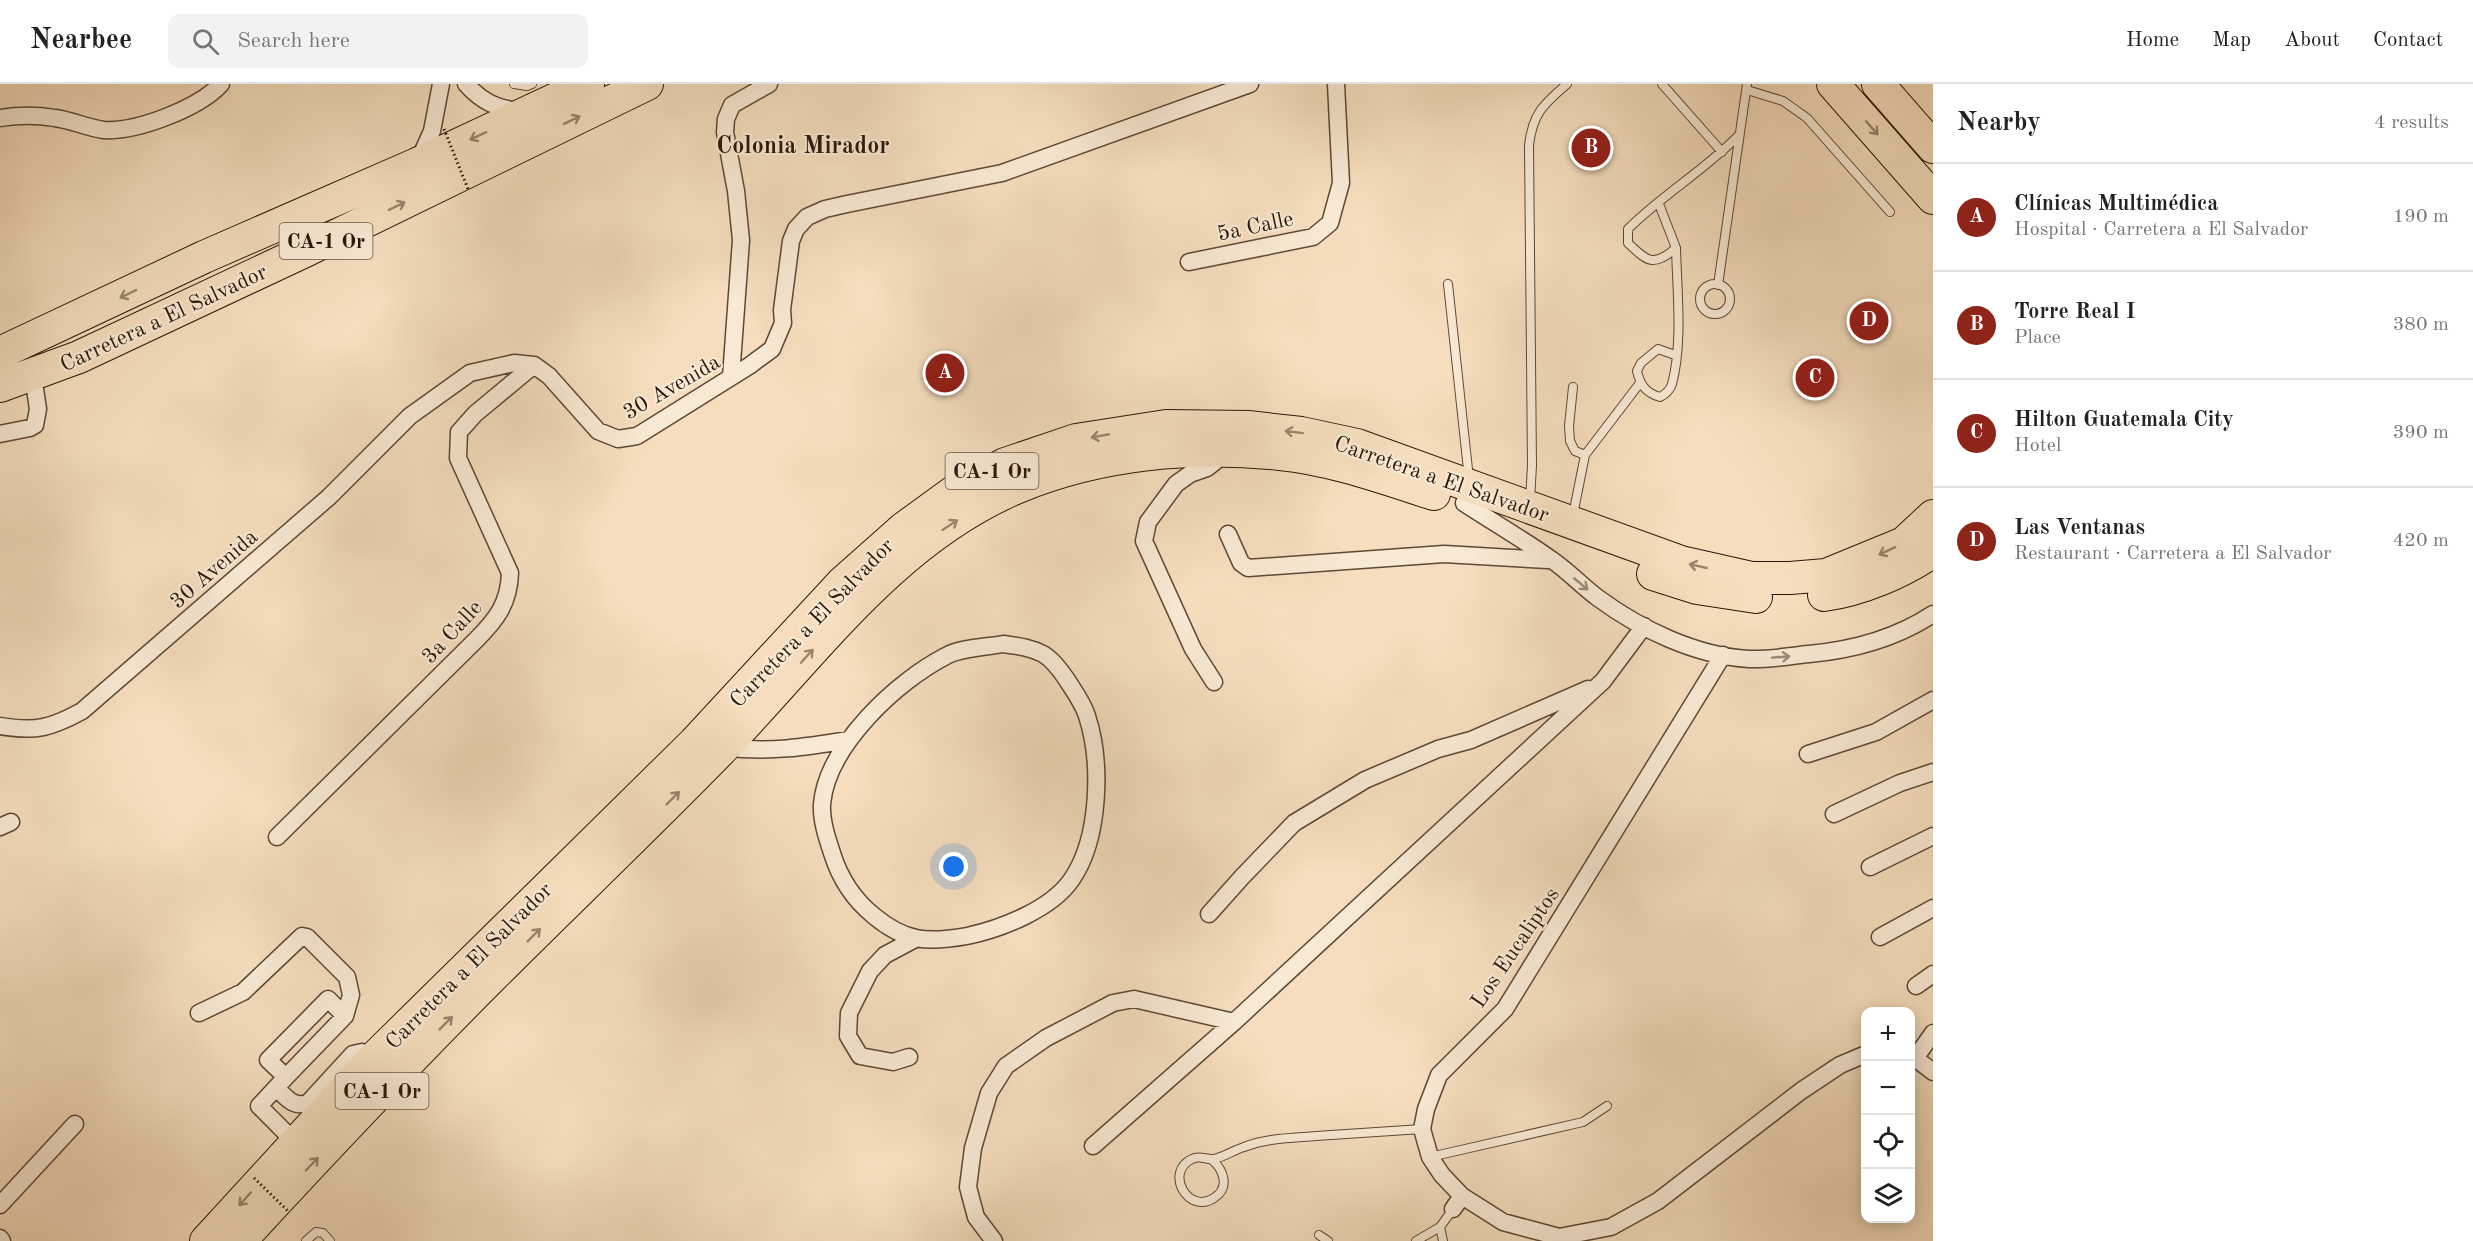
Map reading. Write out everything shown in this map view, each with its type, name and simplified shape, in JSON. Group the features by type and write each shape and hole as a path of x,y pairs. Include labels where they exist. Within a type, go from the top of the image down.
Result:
{"highway":[{"name":"Carretera a El Salvador","path":"0,353 294,217 417,164 531,98 588,84"},
{"name":"Carretera a El Salvador","path":"0,386 33,376 79,357 648,84"},
{"path":"1833,84 1933,198"},
{"path":"1878,84 1933,147"},
{"path":"228,287 216,280 214,275 217,266 282,236 294,217"},
{"path":"79,357 102,337 173,299 177,295 177,286 165,276"},
{"name":"Carretera a El Salvador","path":"206,1241 292,1148 310,1112 372,1060 694,743 826,600 876,552 955,490 1005,464 1076,440 1166,426 1248,427 1301,433 1357,445 1636,568 1697,588 1728,595 1788,598 1833,593 1881,578 1916,562 1933,550"},
{"name":"Carretera a El Salvador","path":"240,1241 432,1038 724,747 864,596 892,569 948,525 1017,488 1083,465 1128,457 1189,463 1228,452 1281,454 1529,507 1681,562 1752,578 1826,575 1904,543 1933,516"}],"street":[{"path":"0,118 54,117 102,130 125,130 194,106 221,84"},
{"path":"417,164 432,131 441,84"},
{"path":"466,84 487,103 504,110 531,98"},
{"path":"732,377 741,240 736,191 725,132 726,119 732,105 769,84"},
{"name":"30 Avenida","path":"0,726 30,729 56,725 82,711 329,497 410,416 470,373 514,363 534,364 549,376 590,424 606,436 618,439 637,436 732,377 772,349 783,323 782,310 791,241 796,229 807,217 825,209 847,204 1002,173 1250,84"},
{"name":"5a Calle","path":"1189,262 1312,237 1330,223 1341,183 1335,84"},
{"name":"3a Calle","path":"277,837 476,640 503,607 510,592 510,573 458,458 459,432 475,414 534,364"},
{"path":"0,434 35,425 38,409 33,376"},
{"path":"1189,463 1148,522 1144,541 1193,649 1214,682"},
{"path":"1467,494 1553,560 1599,599 1644,626 1680,643 1723,656 1750,659 1832,652 1873,644 1916,625 1933,614"},
{"path":"1228,534 1241,563 1248,568 1444,554 1553,560"},
{"path":"1093,1146 1234,1022 1603,681 1644,626"},
{"path":"1004,644 1023,646 1045,655 1062,672 1087,715 1095,760 1097,798 1084,852 1072,879 1029,915 990,931 940,940 915,939 875,918 852,896 836,867 827,838 822,806 826,782 849,740 883,700 905,682 948,654 1004,644"},
{"name":"Los Eucaliptos","path":"1422,1129 1426,1109 1440,1075 1505,1009 1723,656"},
{"path":"1209,914 1294,823 1365,780 1438,749 1471,740 1603,681"},
{"path":"1808,754 1876,732 1933,700"},
{"path":"724,747 755,751 800,748 849,740"},
{"path":"1834,814 1900,783 1933,772"},
{"path":"1870,867 1933,836"},
{"path":"1880,937 1933,908"},
{"path":"199,1013 243,992 302,936 307,937 347,977 351,994 345,1016 260,1106 285,1132 292,1148"},
{"path":"909,1057 893,1062 860,1056 848,1036 849,1012 870,971 885,955 915,939"},
{"path":"1916,986 1933,974"},
{"path":"310,1112 291,1103 268,1060 328,999 345,1016"},
{"path":"994,1241 976,1217 968,1186 973,1148 989,1093 1006,1066 1046,1038 1113,1003 1134,999 1234,1022"},
{"path":"1915,1054 1933,1033"},
{"path":"1422,1129 1430,1156 1458,1203 1503,1221 1559,1237 1611,1227 1658,1201 1801,1091 1840,1065 1861,1056"},
{"path":"1915,1058 1933,1072"},
{"path":"0,1205 75,1124"}],"lane":[{"path":"514,84 527,86 531,98"},
{"path":"1529,507 1532,453 1528,145 1532,125 1544,104 1567,84"},
{"path":"1662,84 1722,152"},
{"path":"1718,285 1738,135 1747,87 1783,101 1807,118 1890,212"},
{"path":"1676,248 1657,260 1645,259 1628,243 1628,230 1642,215 1659,204 1722,152 1738,135"},
{"path":"1659,204 1676,248 1678,337 1672,385 1666,394 1660,397 1651,394 1640,383 1637,371 1641,363 1658,349 1675,355"},
{"path":"1448,284 1467,494"},
{"path":"1571,522 1585,455 1640,383"},
{"path":"1573,387 1570,441 1575,451 1585,455"},
{"path":"1430,1156 1583,1122 1607,1106"},
{"path":"1212,1160 1220,1167 1224,1177 1223,1188 1217,1197 1207,1202 1196,1202 1186,1196 1180,1187 1179,1176 1183,1166 1191,1159 1202,1157 1212,1160 1260,1140 1422,1129"},
{"path":"1416,1241 1440,1227 1458,1203"},
{"path":"1440,1227 1443,1241"},
{"path":"306,1241 316,1232 323,1233 330,1241"},
{"path":"1319,1235 1328,1241"}],"path":[{"path":"444,129 468,189"},
{"path":"254,1178 288,1211"}],"place":[{"name":"Torre Real I","path":"1591,148"},
{"name":"Las Ventanas","path":"1869,321"},
{"name":"Clínicas Multimédica","path":"945,373"},
{"name":"Hilton Guatemala City","path":"1815,378"}],"district":[{"name":"Colonia Mirador","path":"803,145"}]}
